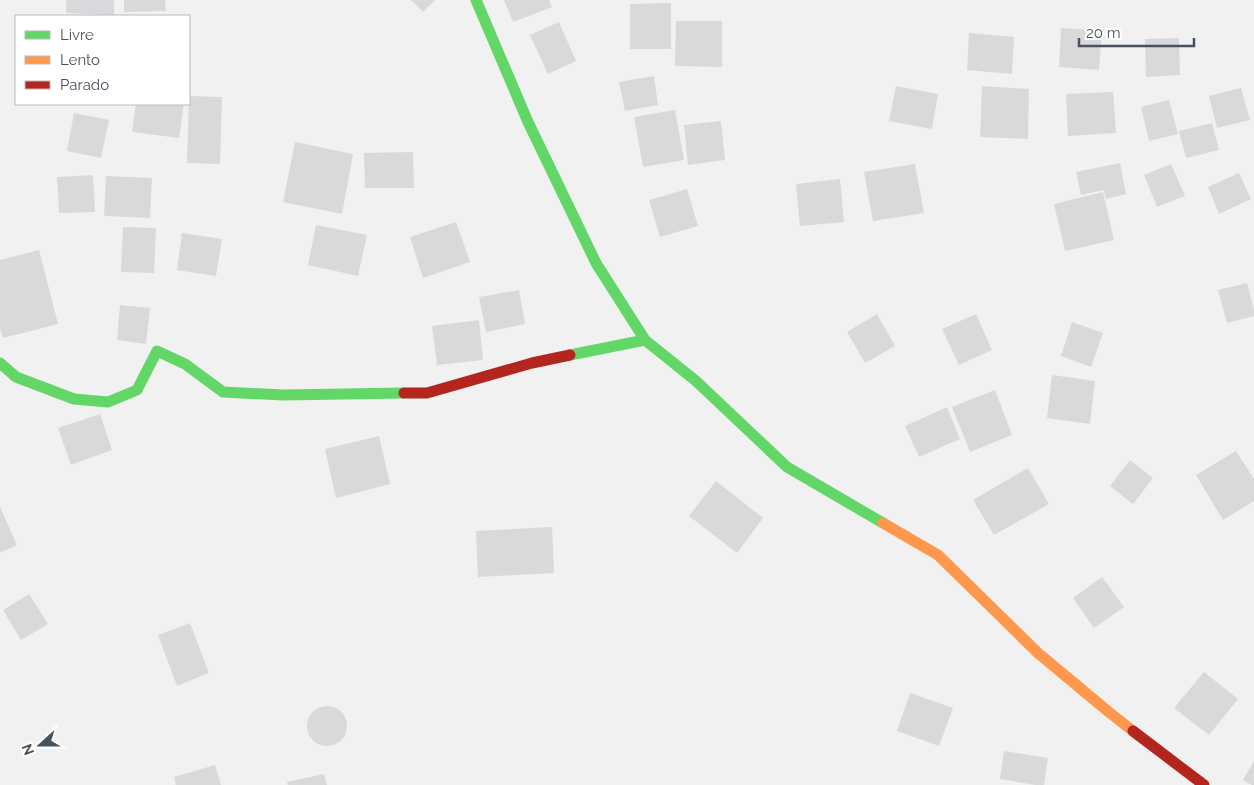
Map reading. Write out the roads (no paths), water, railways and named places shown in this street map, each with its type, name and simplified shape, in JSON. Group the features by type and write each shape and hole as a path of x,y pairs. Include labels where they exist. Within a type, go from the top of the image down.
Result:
{"street":[{"path":"476,0 528,122 592,255 645,340 696,381 787,467 938,555 1038,654 1110,713 1204,785"},
{"path":"0,363 16,377 74,399 108,402 137,390 157,351 185,364 224,392 282,395 427,393 532,363 645,340"}]}
